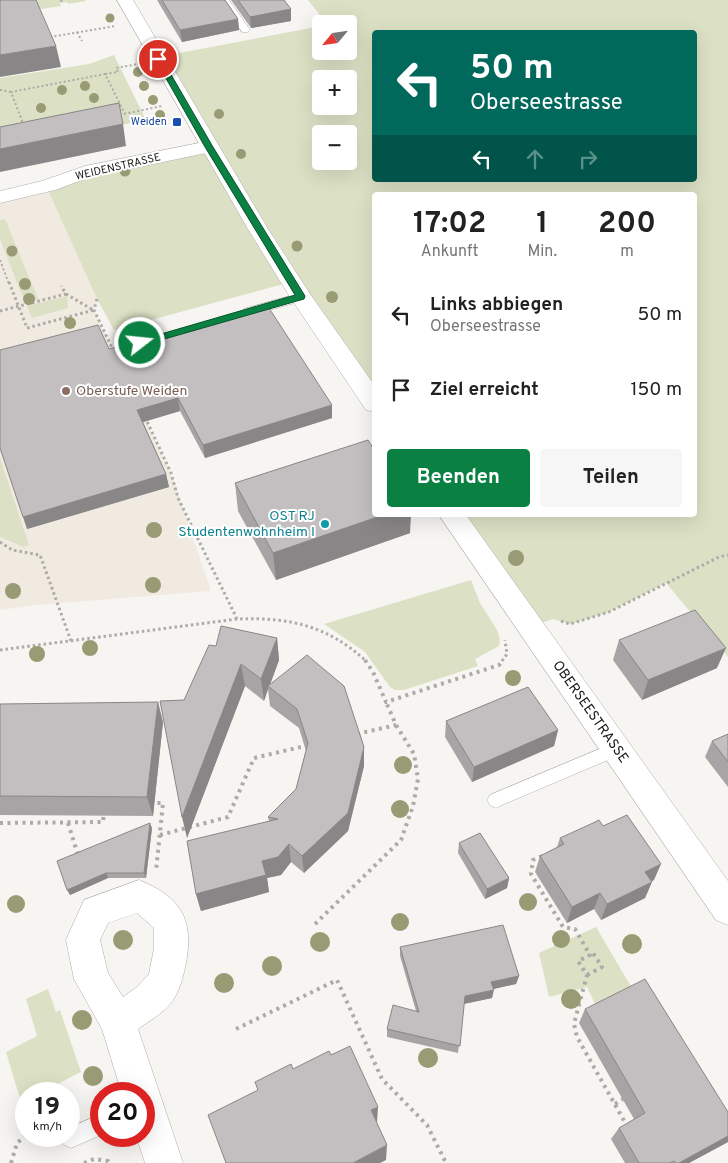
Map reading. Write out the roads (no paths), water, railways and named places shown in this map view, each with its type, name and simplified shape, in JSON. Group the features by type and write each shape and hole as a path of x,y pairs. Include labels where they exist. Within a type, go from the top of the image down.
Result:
{"street":[{"path":"125,0 209,147 301,296 372,400"},
{"name":"WEIDENSTRASSE","path":"0,197 48,186 85,172 209,147"},
{"name":"OBERSEESTRASSE","path":"453,517 728,909"},
{"path":"117,1021 137,1082"},
{"path":"155,1137 164,1163"}],"lane":[{"path":"225,0 245,30"},
{"path":"232,317 301,296"},
{"path":"496,800 616,749"}],"place":[{"name":"Weiden","path":"177,122"},
{"name":"Oberstufe Weiden","path":"66,391"},
{"name":"OST RJ Studentenwohnheim I","path":"325,524"}]}
